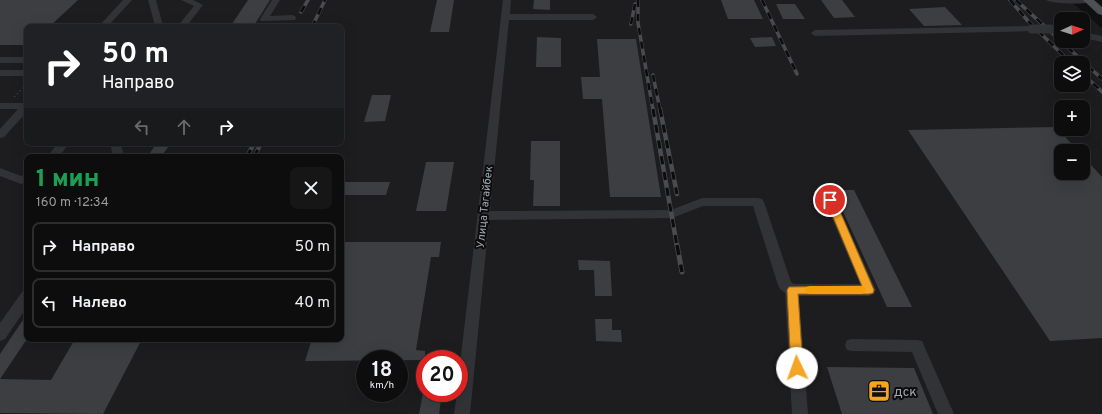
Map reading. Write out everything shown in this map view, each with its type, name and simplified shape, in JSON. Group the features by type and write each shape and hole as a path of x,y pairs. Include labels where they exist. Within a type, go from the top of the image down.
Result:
{"main road":[{"path":"1088,0 1102,12"}],"street":[{"path":"105,24 128,0"},
{"path":"152,0 158,24"},
{"path":"183,24 199,5 185,0"},
{"path":"276,0 264,19 292,18"},
{"name":"Улица Тагайбек","path":"462,414 507,0"},
{"path":"1050,0 1088,0"},
{"path":"505,17 593,17"},
{"path":"815,33 1054,30"},
{"path":"1090,36 1102,39"},
{"path":"0,60 24,60"},
{"path":"0,73 24,73"},
{"path":"0,106 24,106"},
{"path":"0,135 24,109"},
{"path":"55,154 62,146"},
{"path":"0,172 22,180 24,179"},
{"path":"483,216 672,214 702,202 758,202 784,285 792,290 869,290 830,200"},
{"path":"792,290 800,414"},
{"path":"0,334 24,300"},
{"path":"852,345 917,346 946,414"}],"path":[{"path":"11,101 24,87"}],"shaded area":[{"path":"0,0 1069,0 1083,12 1054,12 1054,48 1090,48 1090,18 1102,28 1102,414 0,414"}],"building":[{"path":"0,0 78,0 52,24 24,24 24,45 0,45"},
{"path":"248,0 270,0 255,24 232,24"},
{"path":"437,0 454,0 449,32 430,32"},
{"path":"534,0 550,0 550,10 533,9"},
{"path":"721,0 754,0 763,19 728,19"},
{"path":"821,0 842,0 855,17 834,18"},
{"path":"776,4 795,4 805,19 783,19"},
{"path":"945,7 962,25 924,26 909,9"},
{"path":"537,37 561,38 561,67 536,67"},
{"path":"772,37 776,46 755,47 750,38"},
{"path":"597,39 636,39 661,197 610,197 602,99 583,99 581,77 600,77"},
{"path":"372,95 391,95 385,121 364,122"},
{"path":"1054,127 1054,136 1064,136 1072,144 1054,144 1054,180 1090,180 1090,164 1102,177 1102,338 1050,341 908,130"},
{"path":"531,141 560,141 560,206 533,206 534,180 530,180"},
{"path":"155,146 169,146 163,154 149,154"},
{"path":"426,162 454,162 446,211 416,211"},
{"path":"344,182 390,182 386,195 344,195"},
{"path":"833,190 854,190 912,307 887,307"},
{"path":"344,242 441,242 439,257 431,257 416,350 416,360 408,360 408,350 356,350 356,361 305,361 311,342 344,342"},
{"path":"578,260 610,261 612,296 595,296 594,270 579,270"},
{"path":"24,318 25,342 0,379 0,354"},
{"path":"595,319 612,319 612,330 621,330 622,342 596,341"},
{"path":"73,342 140,342 103,414 0,413 0,379 51,380"},
{"name":"дск","path":"827,367 914,368 933,414 842,414"},
{"path":"421,402 441,402 439,414 419,414"}],"railway":[{"path":"301,12 308,0"},
{"path":"313,24 325,0"},
{"path":"638,0 638,23 653,110"},
{"path":"762,0 797,74"},
{"path":"1010,0 1028,21 1064,56"},
{"path":"1016,0 1102,79"},
{"path":"631,24 635,4"},
{"path":"653,75 660,110"},
{"path":"1090,81 1102,92"},
{"path":"653,109 677,246"},
{"path":"660,109 677,194"},
{"path":"248,154 252,146"},
{"path":"256,154 260,146"},
{"path":"677,245 682,272"}],"slow traffic":[{"path":"810,290 861,290"}],"place":[{"name":"дск","path":"879,391"}],"route":[{"path":"797,368 792,290 869,290 830,200"}]}
